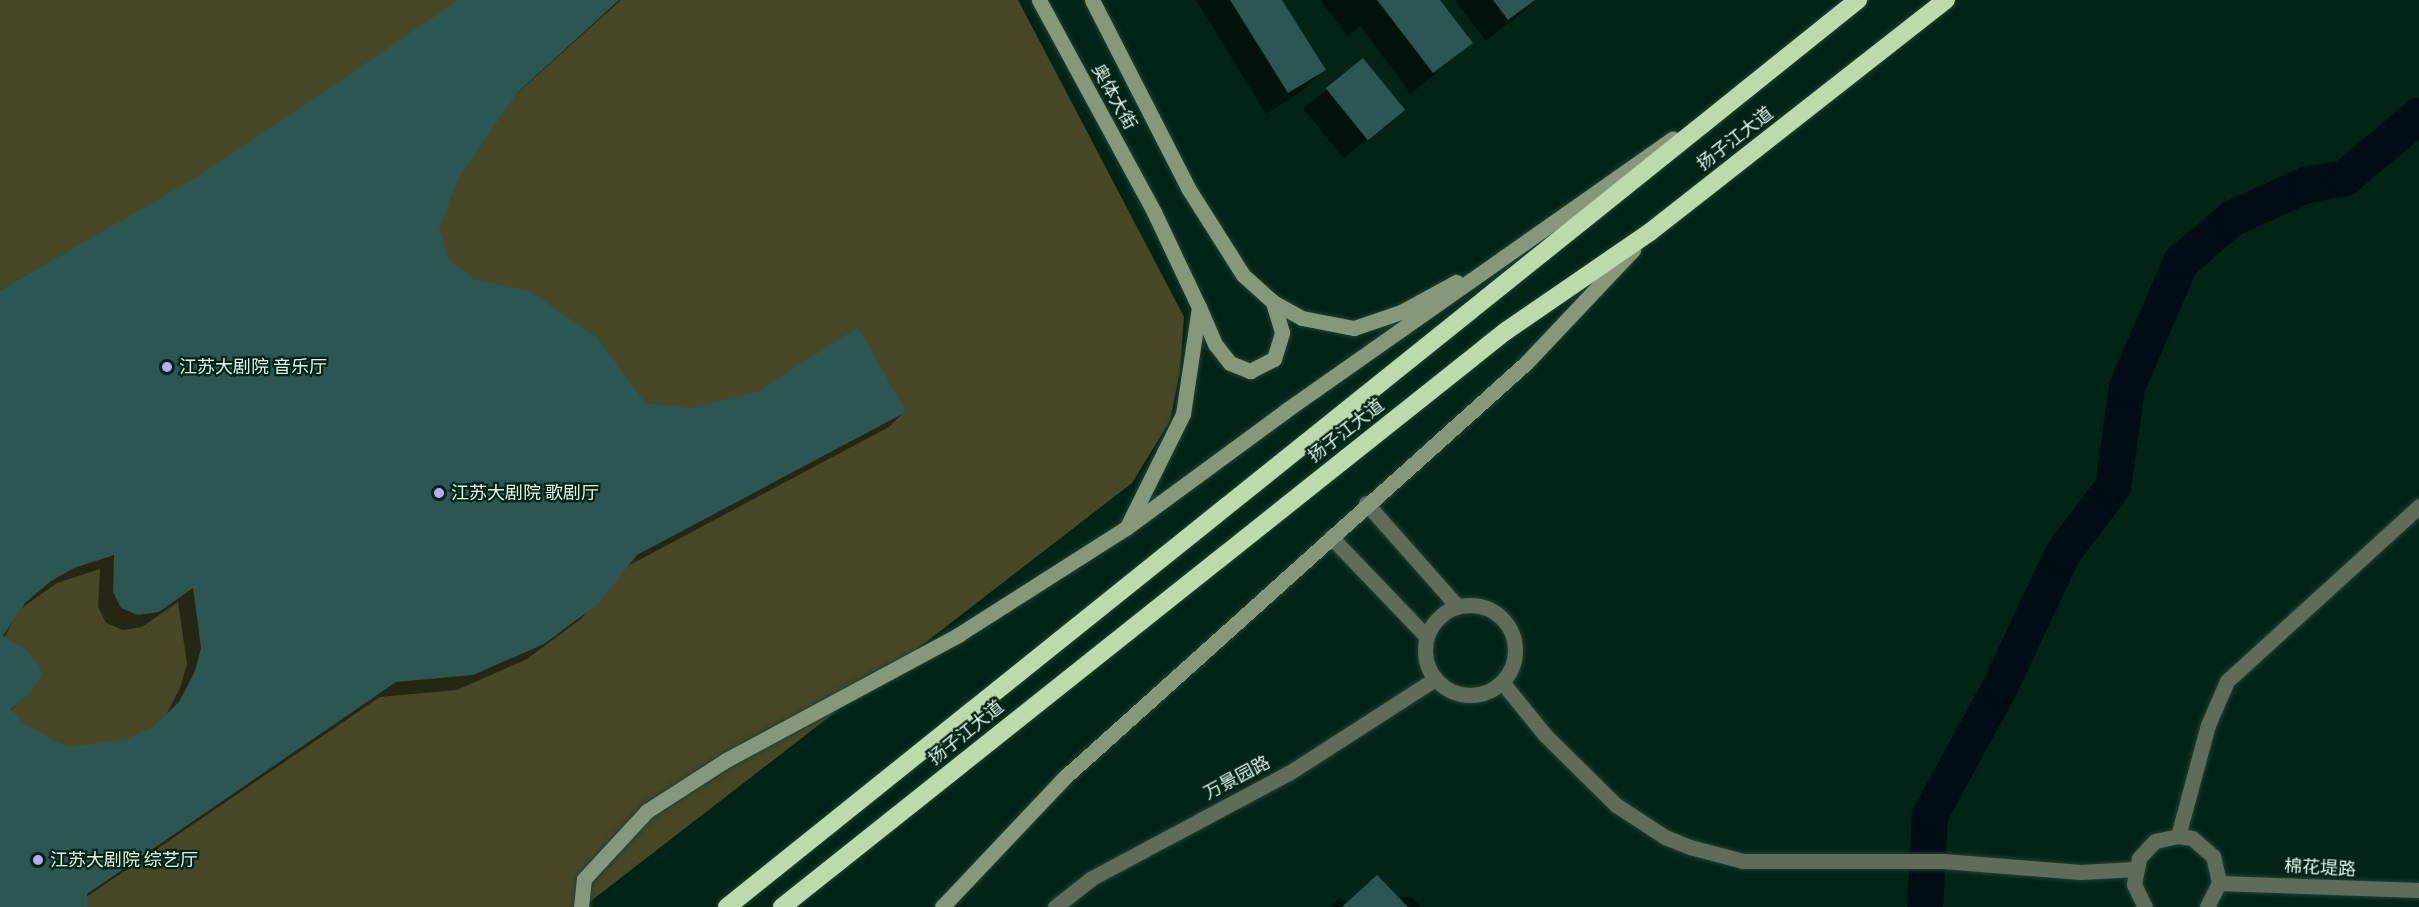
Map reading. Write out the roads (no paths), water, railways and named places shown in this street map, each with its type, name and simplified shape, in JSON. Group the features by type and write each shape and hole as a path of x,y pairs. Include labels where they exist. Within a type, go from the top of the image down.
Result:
{"highway":[{"name":"扬子江大道","path":"727,907 1857,0"},
{"name":"扬子江大道","path":"782,907 1506,331 1650,232 1946,0"}],"street":[{"name":"奥体大街","path":"1039,0 1154,212 1215,344 1230,363 1250,371 1274,359 1282,332 1273,302"},
{"name":"奥体大街","path":"1092,0 1188,188 1243,275 1273,302 1302,318 1354,328 1401,312 1517,249"},
{"path":"581,907 584,879 647,811 726,760 958,635 1126,528 1285,411 1783,60"},
{"path":"942,907 1065,777 1366,503 1526,363 1650,232"},
{"path":"1126,528 1183,414 1199,307"},
{"path":"1366,503 1457,606"},
{"path":"2178,836 2208,725 2228,681 2419,506"},
{"path":"1331,537 1426,636"},
{"path":"1457,606 1486,608 1509,627 1515,655 1502,682 1490,691 1460,695 1435,679 1424,651 1426,636 1433,623 1457,606"},
{"name":"万景园路","path":"1055,907 1092,878 1289,773 1435,679"},
{"path":"1502,682 1545,735 1616,805 1665,837 1690,847 1743,861 1943,861 2080,872 2135,869"},
{"path":"2145,907 2134,884 2135,869 2146,849 2155,841 2178,836 2192,838 2213,856 2219,883 2211,906"},
{"name":"棉花堤路","path":"2219,883 2419,890"}],"waterway":[{"path":"1925,907 1930,815 2000,687 2063,553 2113,487 2127,387 2181,262 2233,218 2306,185 2345,178 2419,116"}],"place":[{"name":"江苏大剧院 音乐厅","path":"167,367"},
{"name":"江苏大剧院 歌剧厅","path":"439,493"},
{"name":"江苏大剧院 综艺厅","path":"38,860"}]}
